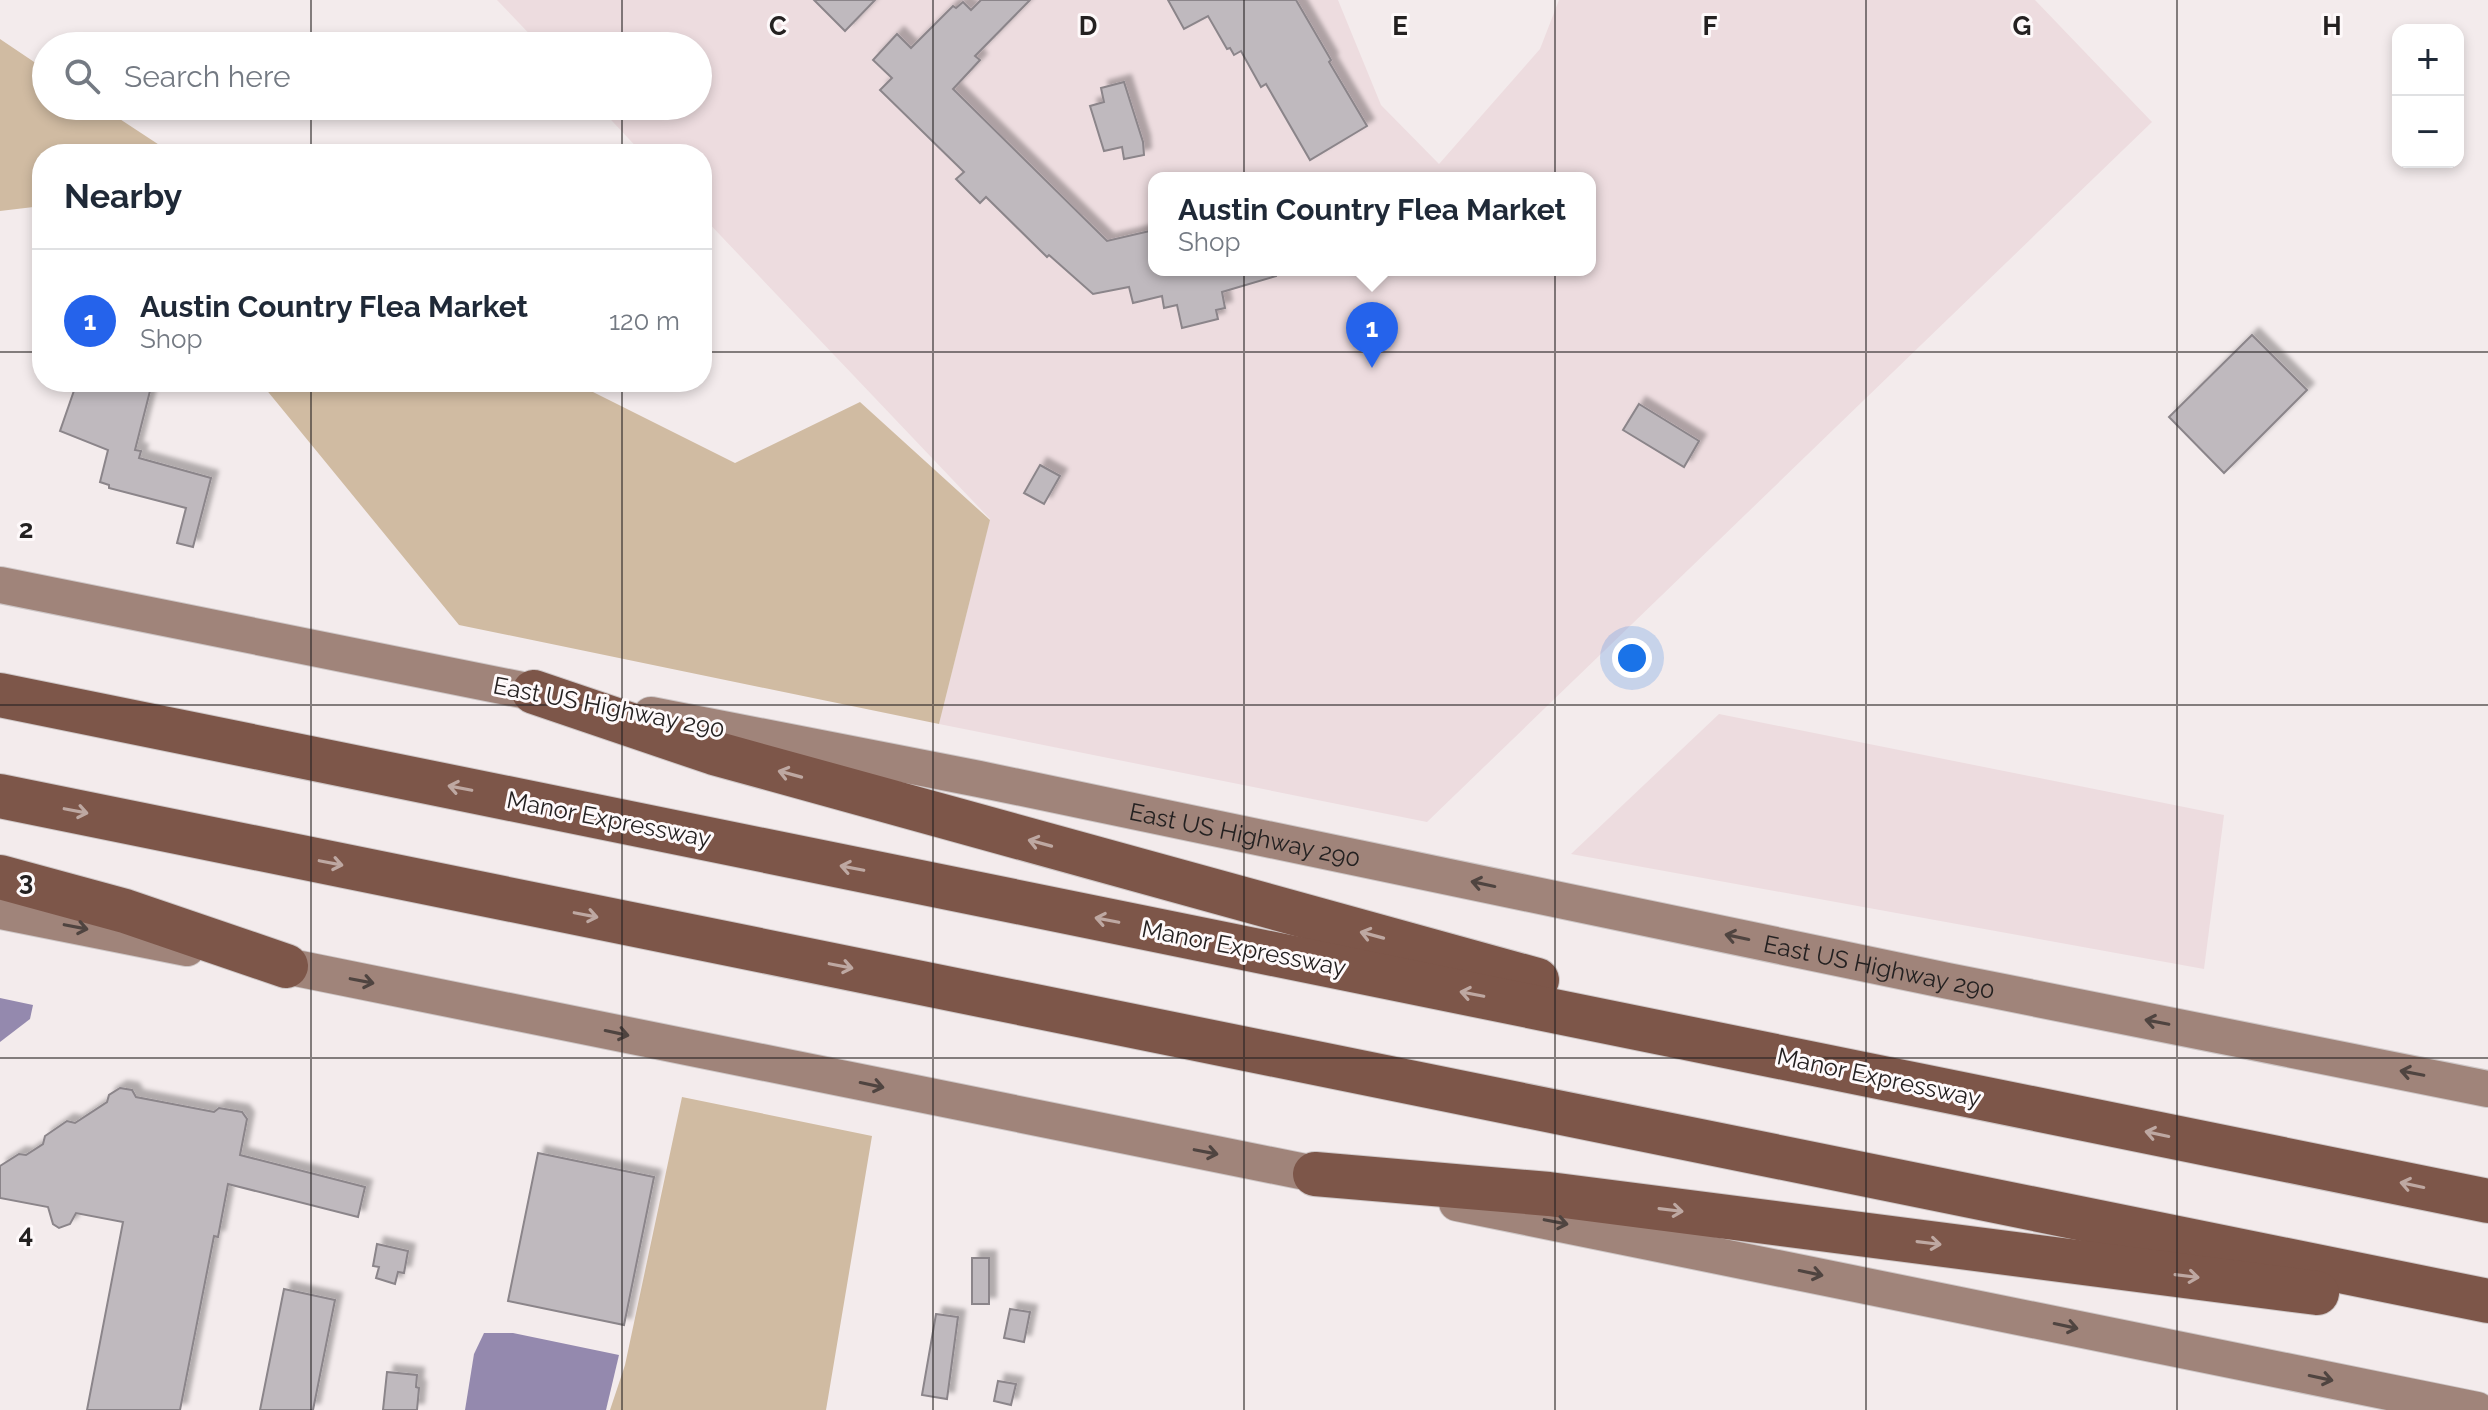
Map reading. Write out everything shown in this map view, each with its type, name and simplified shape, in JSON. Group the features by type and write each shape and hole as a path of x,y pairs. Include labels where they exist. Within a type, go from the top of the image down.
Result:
{"highway":[{"path":"534,692 714,753 1638,1008 1740,1049"},
{"name":"Manor Expressway","path":"0,695 2488,1201"},
{"path":"0,796 2488,1303"},
{"path":"0,877 125,911 286,966"},
{"path":"1315,1174 1549,1194 2346,1297 2488,1303"}],"main road":[{"name":"East US Highway 290","path":"0,585 995,782 1948,981 2488,1089"},
{"path":"0,911 286,966 2477,1410"}],"shaded area":[{"path":"497,0 1338,0 1381,105 1439,164 1540,49 1559,0 2035,0 2152,122 1427,822 939,724 990,519 712,227 712,144 634,144 611,120 712,120 712,32 528,32"},
{"path":"0,39 32,61 32,120 121,120 158,144 32,144 32,207 0,211"},
{"path":"268,392 593,392 735,463 860,402 990,520 939,724 459,625"},
{"path":"1719,714 2224,815 2204,969 1571,854"},
{"path":"0,998 33,1005 30,1019 0,1042"},
{"path":"682,1097 872,1136 826,1410 610,1410 625,1365"},
{"path":"484,1333 513,1333 619,1355 606,1410 465,1410 474,1354"}],"building":[{"path":"814,0 875,0 845,31"},
{"path":"981,0 1030,0 975,56 980,60 953,89 1107,241 1148,231 1148,276 1276,276 1222,292 1225,308 1216,310 1218,319 1182,328 1177,305 1164,308 1162,296 1133,303 1129,287 1093,294 1049,255 1047,257 986,197 980,203 956,179 964,172 880,90 892,78 873,60 897,34 911,48 953,6 956,8 963,2 971,10"},
{"path":"1168,0 1296,0 1367,126 1310,160 1266,84 1261,87 1241,51 1234,55 1230,48 1227,49 1208,16 1184,29"},
{"path":"1124,82 1143,142 1144,155 1124,159 1122,147 1104,151 1090,106 1104,102 1101,88"},
{"path":"2252,335 2307,390 2224,473 2169,417"},
{"path":"74,392 150,392 135,450 141,451 139,458 211,478 193,547 177,543 186,508 109,488 109,485 100,482 108,450 60,431"},
{"path":"1639,404 1699,441 1684,467 1623,430"},
{"path":"1040,465 1060,476 1044,504 1024,493"},
{"path":"120,1088 132,1090 136,1097 214,1112 219,1108 242,1112 247,1119 240,1155 365,1187 358,1217 228,1184 218,1237 214,1236 180,1410 87,1410 123,1222 76,1213 70,1224 59,1228 53,1224 48,1207 0,1198 0,1166 43,1144 45,1136 67,1121 75,1123 107,1102 109,1095"},
{"path":"538,1153 654,1177 624,1325 508,1301"},
{"path":"377,1244 408,1251 404,1273 398,1272 395,1284 376,1278 379,1267 373,1266"},
{"path":"972,1258 989,1258 989,1304 972,1304"},
{"path":"284,1289 335,1300 313,1410 260,1410"},
{"path":"1010,1309 1030,1312 1024,1342 1004,1338"},
{"path":"936,1314 958,1317 947,1399 922,1395"},
{"path":"387,1372 417,1375 417,1410 383,1410"},
{"path":"998,1381 1016,1384 1011,1405 994,1401"}],"place":[{"name":"Austin Country Flea Market","path":"1372,368"}]}
